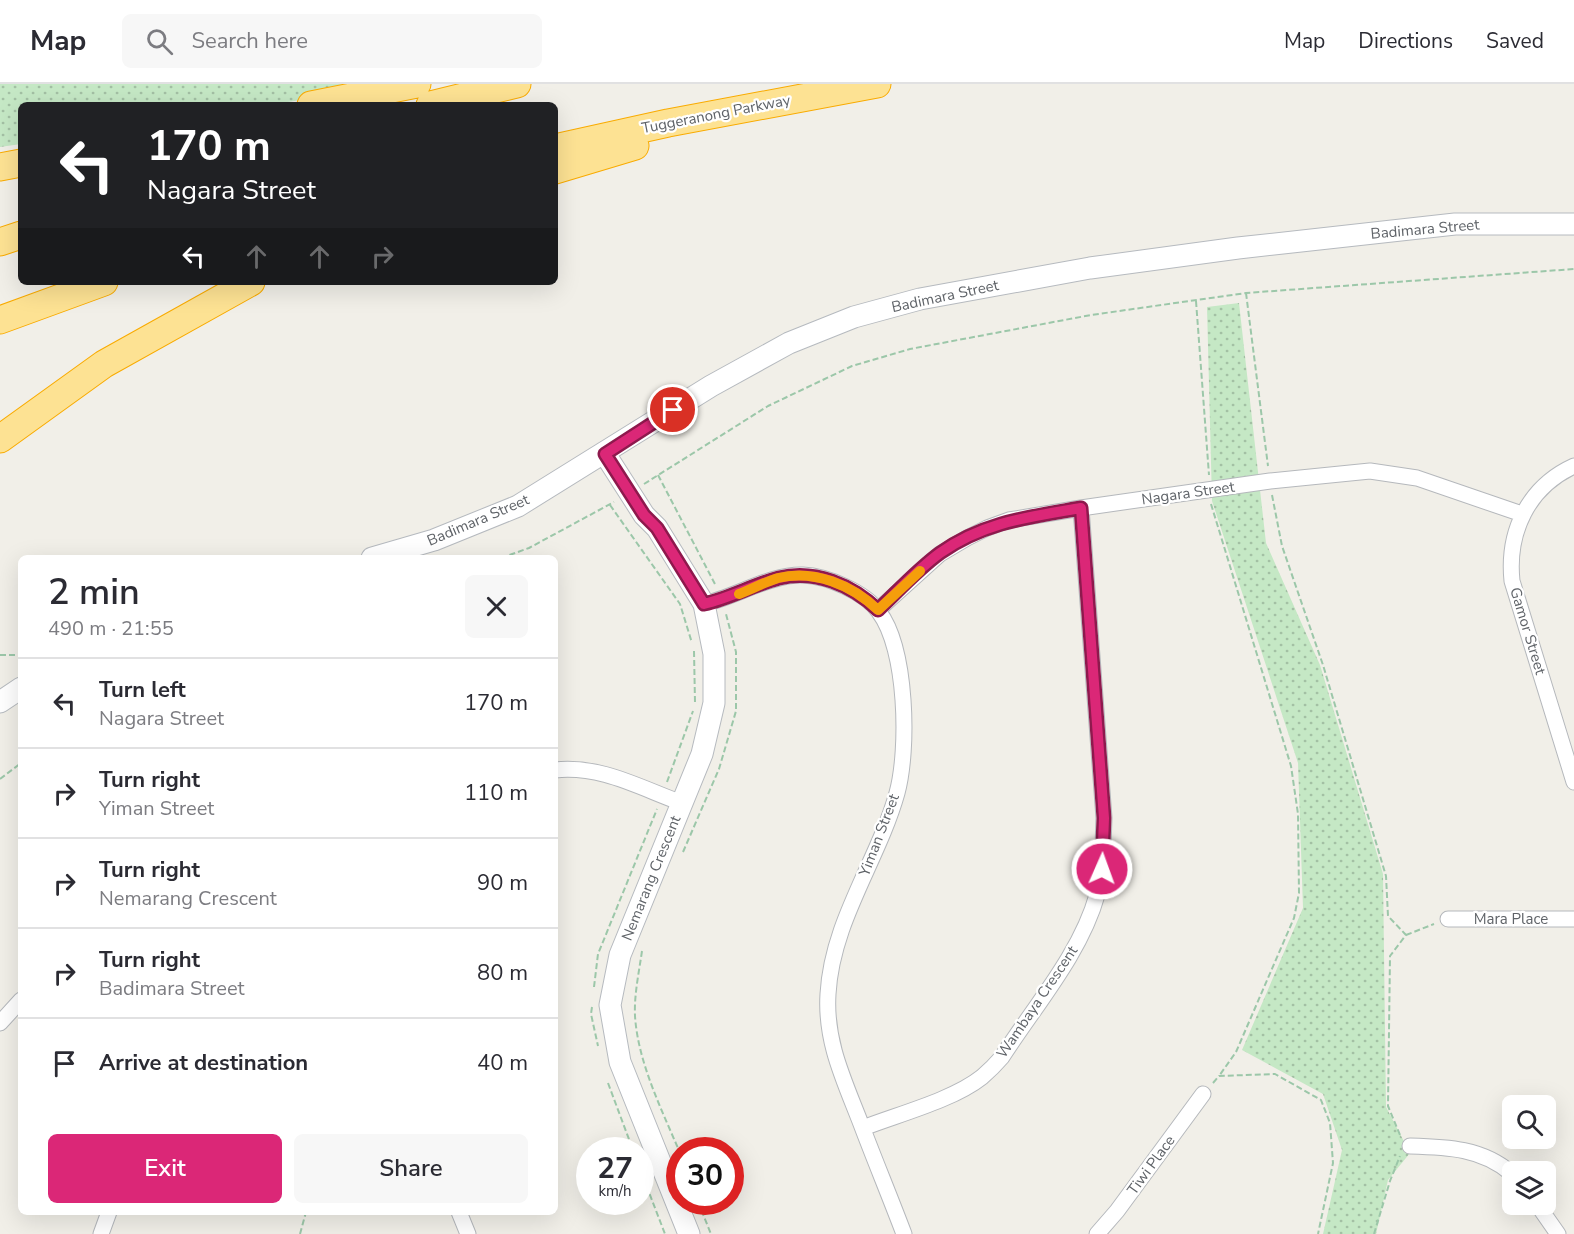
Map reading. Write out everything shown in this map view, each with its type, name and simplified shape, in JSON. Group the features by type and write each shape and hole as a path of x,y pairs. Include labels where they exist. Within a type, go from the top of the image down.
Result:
{"highway":[{"path":"326,102 417,84"},
{"path":"442,102 517,84"},
{"name":"Tuggeranong Parkway","path":"558,147 668,123 877,84"},
{"path":"558,169 702,128 768,104"},
{"path":"0,167 18,164"},
{"path":"0,242 18,236"},
{"path":"0,320 96,285"},
{"path":"0,439 104,364 245,285"}],"main road":[{"name":"Badimara Street","path":"382,555 434,540 518,506 711,386 789,343 854,317 920,299 1090,268 1238,248 1455,224 1574,224"},
{"name":"Nemarang Crescent","path":"611,450 653,509 657,528 704,604 714,654 714,704 702,754 620,956 610,1005 620,1062 689,1234"},
{"path":"0,702 18,690"}],"street":[{"name":"Gamor Street","path":"1574,466 1552,478 1522,514 1513,540 1512,581 1574,782"},
{"name":"Nagara Street","path":"878,610 940,554 967,538 1009,520 1081,508 1270,481 1370,471 1417,478 1522,514"},
{"name":"Wambaya Crescent","path":"863,1128 951,1095 991,1069 1002,1057 1068,958 1084,929 1096,897 1102,869 1104,818 1081,508"},
{"name":"Yiman Street","path":"704,604 723,600 778,579 801,575 820,577 838,583 878,610 892,638 900,677 904,719 904,753 901,774 889,815 838,938 828,992 828,1021 832,1050 904,1234"},
{"path":"558,770 580,769 603,772 682,803"},
{"name":"Mara Place","path":"1448,919 1574,919"},
{"path":"0,1023 18,1003"},
{"name":"Tiwi Place","path":"1097,1234 1124,1202 1203,1094"},
{"path":"1410,1146 1468,1150 1491,1159 1502,1167"},
{"path":"101,1234 109,1215"},
{"path":"460,1215 468,1234"},
{"path":"1545,1215 1558,1234"}],"path":[{"path":"658,475 768,406 852,366 910,350 1091,315 1246,293 1574,269"},
{"path":"1246,293 1270,481 1282,546 1323,666 1386,876 1388,916 1406,935"},
{"path":"1196,301 1210,502 1291,766 1298,814 1299,893 1294,918 1236,1052 1203,1094"},
{"path":"509,555 529,548 610,505 680,604 694,649 695,705 662,796 598,954 593,994"},
{"path":"0,655 18,655"},
{"path":"0,779 18,765"},
{"path":"1374,1234 1401,1154 1410,1146 1401,1138 1388,1107 1390,956 1406,935 1448,919"},
{"path":"592,1004 591,1014 598,1047"},
{"path":"645,1064 674,1137"},
{"path":"1219,1076 1275,1074 1321,1100 1330,1123 1332,1163 1318,1234"},
{"path":"607,1080 628,1137"},
{"path":"654,1205 665,1234"},
{"path":"300,1234 305,1215"},
{"path":"703,1215 711,1234"}],"green space":[{"path":"0,84 402,84 288,102 18,102 18,144 0,147"},
{"path":"1239,303 1266,543 1320,665 1383,874 1386,1107 1410,1153 1388,1180 1376,1234 1323,1234 1342,1150 1323,1094 1242,1050 1303,908 1298,763 1212,501 1207,307"}],"slow traffic":[{"path":"739,594 790,576 813,576 838,583 878,610 920,571"}],"route":[{"path":"673,410 605,454 644,515 657,528 704,604 723,600 778,579 801,575 838,583 878,610 940,554 967,538 1009,520 1081,508 1104,818 1102,869"}]}
